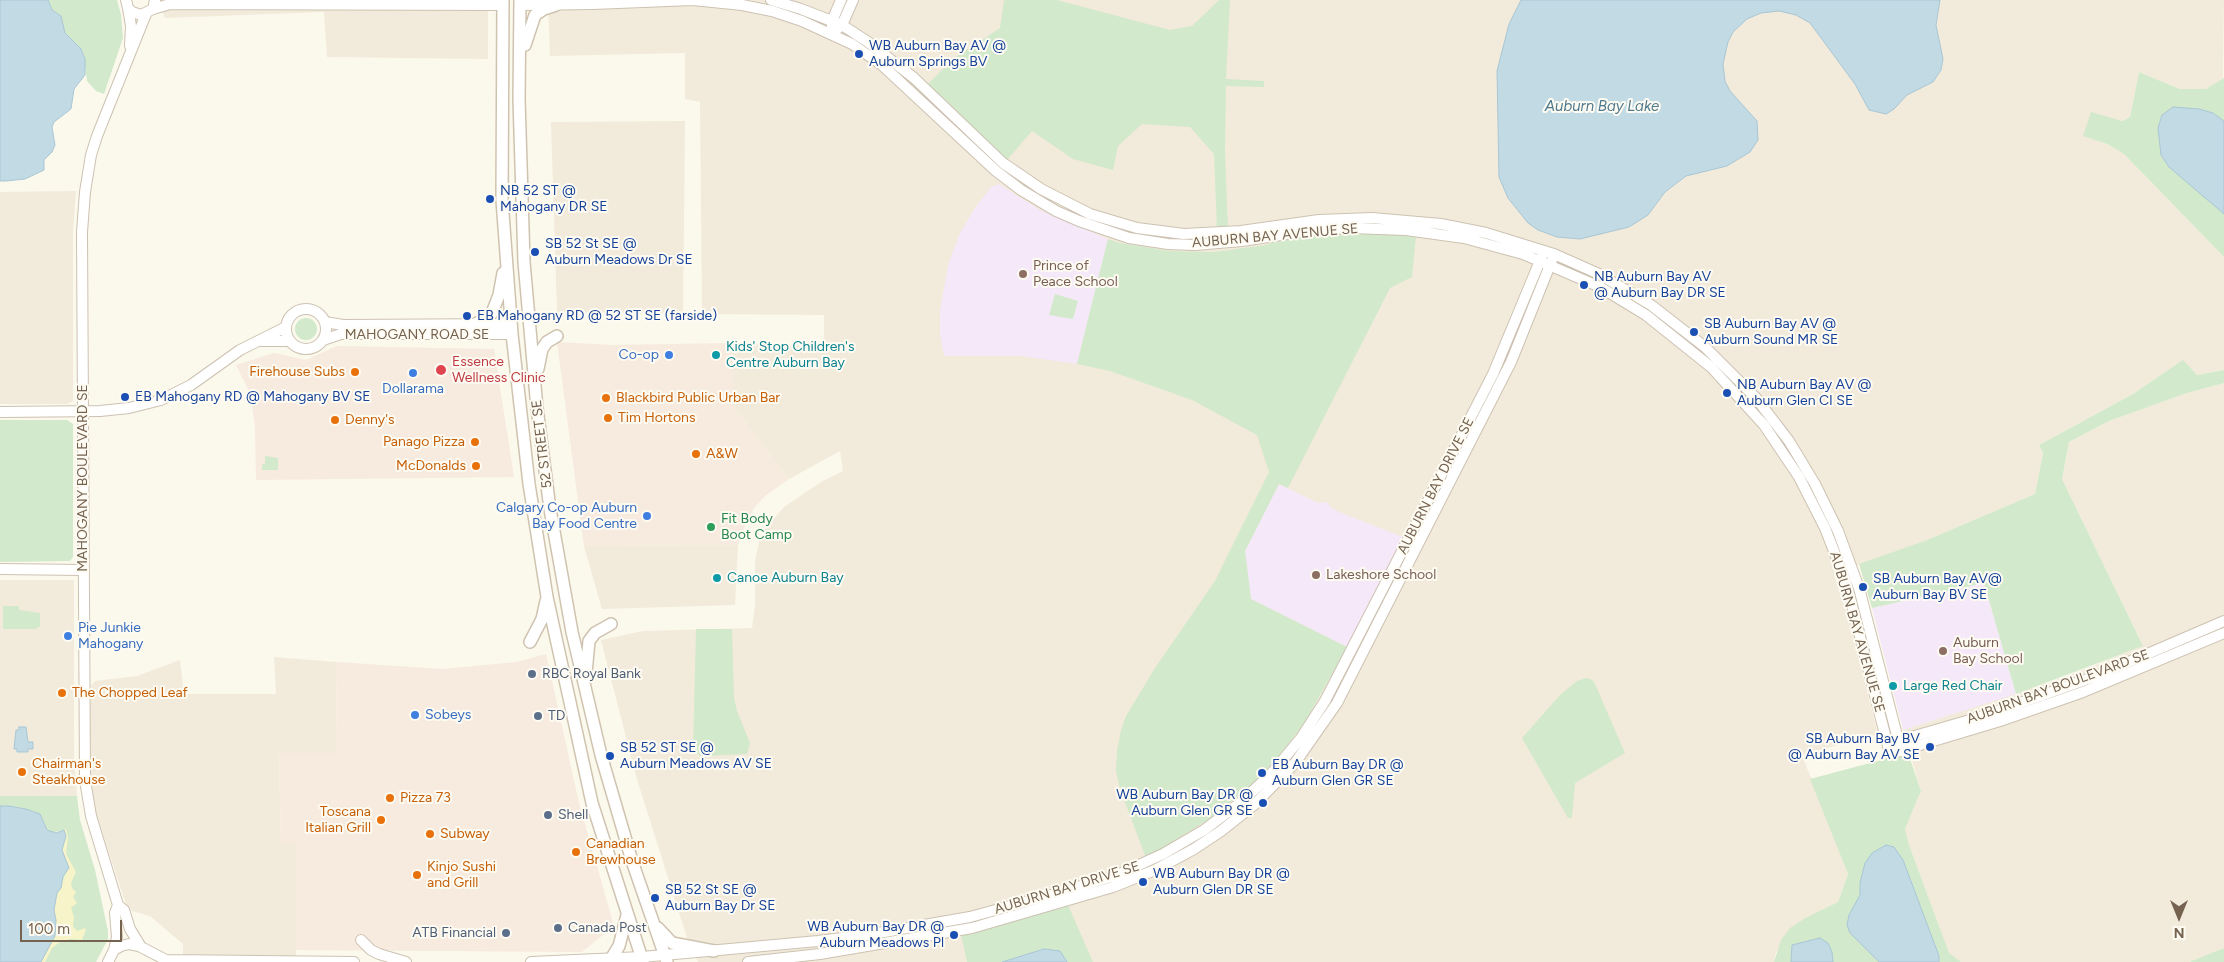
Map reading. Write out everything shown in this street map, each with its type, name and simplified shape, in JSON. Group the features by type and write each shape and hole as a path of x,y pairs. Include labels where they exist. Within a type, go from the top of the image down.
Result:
{"main road":[{"name":"AUBURN BAY AVENUE SE","path":"503,3 520,2"},
{"name":"52 STREET SE","path":"520,2 519,99 522,211 530,330 550,509 572,632 608,779 665,958"},
{"name":"52 STREET SE","path":"503,3 502,200 511,329 528,484 547,597 592,803 642,960"},
{"path":"520,64 531,20 539,11 556,5"},
{"path":"475,324 488,318 492,313 499,295 506,259"},
{"path":"511,329 530,330"},
{"path":"536,391 542,350 547,342 557,336"},
{"path":"530,642 542,618 547,597"},
{"path":"586,690 589,641 595,633 611,624"},
{"path":"555,636 572,632"},
{"path":"612,958 619,946 627,915"},
{"path":"653,923 672,943 714,951"}],"street":[{"name":"AUBURN BAY AVENUE SE","path":"520,2 556,5 693,0 718,2 772,11 832,33 852,44 882,65 1008,180 1056,211 1101,230 1136,240 1187,245 1216,244 1313,230 1352,228 1406,230 1484,242 1599,274 1678,324 1705,347 1738,378 1789,442 1815,484 1848,555 1859,588 1894,747"},
{"name":"AUBURN BAY AVENUE SE","path":"771,0 802,9 837,23 886,55 914,78 1003,163 1021,176 1069,204 1115,222 1161,232 1199,234 1241,231 1319,220 1372,218 1408,220 1486,233 1547,258"},
{"path":"837,23 841,0"},
{"path":"832,33 853,0"},
{"path":"127,4 136,14 151,8 170,4 503,3"},
{"name":"MAHOGANY BOULEVARD SE","path":"127,4 131,26 129,54"},
{"name":"MAHOGANY BOULEVARD SE","path":"150,962 130,929 124,910 118,905 91,816 84,780 82,232 85,192 97,136 129,54 151,8"},
{"name":"AUBURN BAY DRIVE SE","path":"531,962 612,958 642,960 665,958 875,934 970,917 1117,875 1163,854 1204,830 1240,803 1271,774 1316,717 1493,374 1547,258"},
{"name":"AUBURN BAY DRIVE SE","path":"748,962 820,954 972,928 1113,887 1155,870 1194,849 1221,831 1255,804 1295,763 1337,703 1511,362 1547,258"},
{"path":"0,412 83,411 129,408 170,397 187,388 250,344 286,327 292,315 302,310 307,309 318,313 325,322 326,331 323,340 317,346 305,349 299,348 290,341 269,340 250,344"},
{"name":"MAHOGANY ROAD SE","path":"325,322 343,325 475,324 511,329"},
{"path":"286,327 290,341"},
{"name":"MAHOGANY ROAD SE","path":"323,340 341,334 511,329"},
{"path":"0,570 83,570"},
{"name":"AUBURN BAY BOULEVARD SE","path":"1894,747 2096,676 2224,621"},
{"name":"AUBURN BAY BOULEVARD SE","path":"1894,747 2000,721 2147,667 2224,633"},
{"name":"MAHOGANY BOULEVARD SE","path":"114,950 117,937 115,913 118,905"},
{"path":"361,940 371,950 379,954 406,962"},
{"path":"108,962 114,950 126,944 143,948 166,960 354,962"}],"shaded area":[{"path":"158,0 488,0 488,59 327,57 324,12 165,18"},
{"path":"548,0 2224,0 2223,80 2206,89 2180,89 2139,72 2130,117 2084,136 2107,144 2124,154 2224,257 2224,370 2197,375 2183,361 2133,394 2039,445 2043,453 2035,494 1927,540 1834,574 1848,617 1878,734 1802,755 1848,874 1838,902 1807,917 1776,952 1774,962 1093,962 1082,940 966,959 967,962 698,962 687,938 636,776 601,640 643,631 752,628 755,605 755,560 760,538 784,507 821,482 843,471 840,451 789,479 734,407 734,343 824,346 824,315 702,314 700,102 685,99 685,53 550,56"},
{"path":"685,121 683,313 557,312 551,122"},
{"name":"Prince of Peace School","path":"999,184 1042,211 1108,239 1077,364 1021,356 944,356 940,334 940,311 948,265 960,233 975,208 991,187"},
{"path":"76,191 73,231 73,401 67,404 0,404 0,192"},
{"path":"557,342 611,345 734,343 734,407 789,479 765,496 754,508 738,545 584,546"},
{"path":"337,346 494,349 514,477 256,480 255,426 250,393 236,365 274,353 306,360"},
{"path":"2224,383 2224,948 2189,962 1961,962 1949,954 1909,845 1905,829 1921,791 1903,730 2059,679 2143,646 2062,479 2069,442 2109,421 2187,393"},
{"name":"Lakeshore School","path":"1279,484 1318,503 1328,502 1330,507 1339,512 1403,537 1347,647 1251,599 1245,551"},
{"path":"738,545 735,605 602,609 584,546"},
{"path":"0,580 74,580 74,757 77,796 0,796"},
{"name":"Auburn Bay School","path":"1984,583 2016,694 1903,730 1872,608"},
{"path":"546,654 579,803 614,926 582,952 295,950 296,844 281,844 279,753 337,753 336,662 442,669 517,662"},
{"path":"274,657 336,662 337,753 279,753 281,844 296,844 296,962 183,962 183,944 150,916 128,910 87,787 91,686 95,681 137,676 180,660 184,694 276,694"}],"green space":[{"path":"48,0 117,0 121,15 123,38 104,94 96,91 87,81 83,52 66,36 62,27 61,16 52,10"},
{"path":"1004,0 1057,0 1170,30 1192,26 1219,0 1230,0 1226,79 1264,81 1264,87 1226,86 1225,152 1228,229 1217,230 1214,154 1190,127 1142,124 1118,146 1113,170 1073,159 1032,131 1007,160 926,86 954,58 1000,28"},
{"path":"2139,72 2180,89 2206,89 2224,78 2224,257 2124,154 2107,144 2083,136 2091,112 2122,121 2130,117"},
{"path":"1372,234 1416,236 1412,277 1390,288 1288,488 1279,484 1245,551 1251,599 1347,647 1305,722 1279,756 1257,780 1214,816 1146,858 1120,789 1116,771 1121,730 1126,716 1155,668 1215,581 1269,472 1257,435 1192,400 1110,371 1077,364 1108,239 1120,243 1170,251 1214,252 1266,245 1274,241 1301,237"},
{"path":"1055,294 1078,301 1073,319 1049,315"},
{"path":"306,318 314,321 317,329 314,337 306,340 298,337 295,329 298,321"},
{"path":"2183,360 2197,375 2224,370 2224,383 2187,393 2109,421 2069,442 2062,479 2143,646 2016,694 1984,583 1872,608 1859,564 1927,540 2035,494 2043,453 2039,445 2133,394"},
{"path":"0,420 67,420 73,424 73,557 70,561 0,562"},
{"path":"265,456 278,458 278,470 262,470 262,464 265,464"},
{"path":"3,606 19,606 19,610 40,613 40,627 37,627 37,629 3,629"},
{"path":"696,629 732,629 734,698 737,711 750,743 747,754 701,756 693,750"},
{"path":"1586,678 1592,680 1595,684 1625,753 1575,783 1572,818 1568,818 1522,738 1560,695 1577,681"},
{"path":"1908,753 1921,791 1905,829 1909,845 1949,953 1961,962 1774,962 1781,940 1790,928 1807,917 1838,902 1848,874 1810,779"},
{"path":"0,796 77,796 80,820 95,870 108,931 108,939 96,962 41,962 67,862 64,830 51,833 45,828 42,818 35,812 19,807 0,806"},
{"path":"1068,905 1093,962 967,962 961,934"},
{"path":"2224,948 2224,962 2189,962"}],"sand":[{"path":"66,829 68,837 66,854 76,872 71,883 72,888 76,892 73,897 77,903 71,908 74,917 73,926 77,931 85,928 86,930 82,940 71,939 60,942 52,948 45,962 41,962 57,893 67,871 62,850 66,836 64,830"}],"water":[{"path":"0,0 48,0 52,10 61,16 65,33 81,49 85,59 85,75 74,89 71,109 54,122 52,127 55,145 52,152 44,160 44,170 25,179 6,181 0,181"},
{"name":"Auburn Bay Lake","path":"1521,0 1940,0 1936,25 1943,59 1941,70 1933,82 1907,95 1894,109 1886,114 1869,110 1855,84 1810,23 1796,15 1779,11 1761,13 1747,19 1733,32 1728,42 1723,64 1725,81 1730,91 1757,121 1758,140 1750,152 1727,166 1686,176 1665,192 1648,215 1629,227 1580,239 1557,237 1538,230 1528,223 1508,198 1499,177 1497,71 1509,24"},
{"path":"2173,107 2199,109 2213,113 2224,121 2224,214 2169,167 2161,155 2158,128 2162,115"},
{"path":"19,727 26,727 28,742 33,742 33,749 28,749 28,752 17,752 17,749 14,749 16,730 19,730"},
{"path":"0,806 9,806 40,814 47,830 56,833 64,830 66,836 62,850 69,868 63,876 61,888 57,893 54,910 56,920 55,936 41,962 0,962"},
{"path":"1886,845 1894,847 1903,860 1939,956 1939,962 1879,962 1850,933 1847,925 1849,915 1860,895 1860,883 1865,863 1872,853"},
{"path":"1820,938 1828,943 1832,952 1833,962 1791,962 1792,945"},
{"path":"1044,949 1060,951 1067,962 1002,962"}],"place":[{"name":"WB Auburn Bay AV @ Auburn Springs BV","path":"859,54"},
{"name":"NB 52 ST @ Mahogany DR SE","path":"490,199"},
{"name":"SB 52 St SE @ Auburn Meadows Dr SE","path":"535,252"},
{"name":"Prince of Peace School","path":"1023,274"},
{"name":"NB Auburn Bay AV @ Auburn Bay DR SE","path":"1584,285"},
{"name":"EB Mahogany RD @ 52 ST SE (farside)","path":"467,316"},
{"name":"SB Auburn Bay AV @ Auburn Sound MR SE","path":"1694,332"},
{"name":"Co-op","path":"669,355"},
{"name":"Kids' Stop Children's Centre Auburn Bay","path":"716,355"},
{"name":"Essence Wellness Clinic","path":"441,370"},
{"name":"Firehouse Subs","path":"355,372"},
{"name":"Dollarama","path":"413,373"},
{"name":"NB Auburn Bay AV @ Auburn Glen CI SE","path":"1727,393"},
{"name":"EB Mahogany RD @ Mahogany BV SE","path":"125,397"},
{"name":"Blackbird Public Urban Bar","path":"606,398"},
{"name":"Tim Hortons","path":"608,418"},
{"name":"Denny's","path":"335,420"},
{"name":"Panago Pizza","path":"475,442"},
{"name":"A&W","path":"696,454"},
{"name":"McDonalds","path":"476,466"},
{"name":"Calgary Co-op Auburn Bay Food Centre","path":"647,516"},
{"name":"Fit Body Boot Camp","path":"711,527"},
{"name":"Lakeshore School","path":"1316,575"},
{"name":"Canoe Auburn Bay","path":"717,578"},
{"name":"SB Auburn Bay AV@ Auburn Bay BV SE","path":"1863,587"},
{"name":"Pie Junkie Mahogany","path":"68,636"},
{"name":"Auburn Bay School","path":"1943,651"},
{"name":"RBC Royal Bank","path":"532,674"},
{"name":"Large Red Chair","path":"1893,686"},
{"name":"The Chopped Leaf","path":"62,693"},
{"name":"Sobeys","path":"415,715"},
{"name":"TD","path":"538,716"},
{"name":"SB Auburn Bay BV @ Auburn Bay AV SE","path":"1930,747"},
{"name":"SB 52 ST SE @ Auburn Meadows AV SE","path":"610,756"},
{"name":"Chairman's Steakhouse","path":"22,772"},
{"name":"EB Auburn Bay DR @ Auburn Glen GR SE","path":"1262,773"},
{"name":"Pizza 73","path":"390,798"},
{"name":"WB Auburn Bay DR @ Auburn Glen GR SE","path":"1263,803"},
{"name":"Shell","path":"548,815"},
{"name":"Toscana Italian Grill","path":"381,820"},
{"name":"Subway","path":"430,834"},
{"name":"Canadian Brewhouse","path":"576,852"},
{"name":"Kinjo Sushi and Grill","path":"417,875"},
{"name":"WB Auburn Bay DR @ Auburn Glen DR SE","path":"1143,882"},
{"name":"SB 52 St SE @ Auburn Bay Dr SE","path":"655,898"},
{"name":"Canada Post","path":"558,928"},
{"name":"ATB Financial","path":"506,933"},
{"name":"WB Auburn Bay DR @ Auburn Meadows Pl","path":"954,935"}]}
